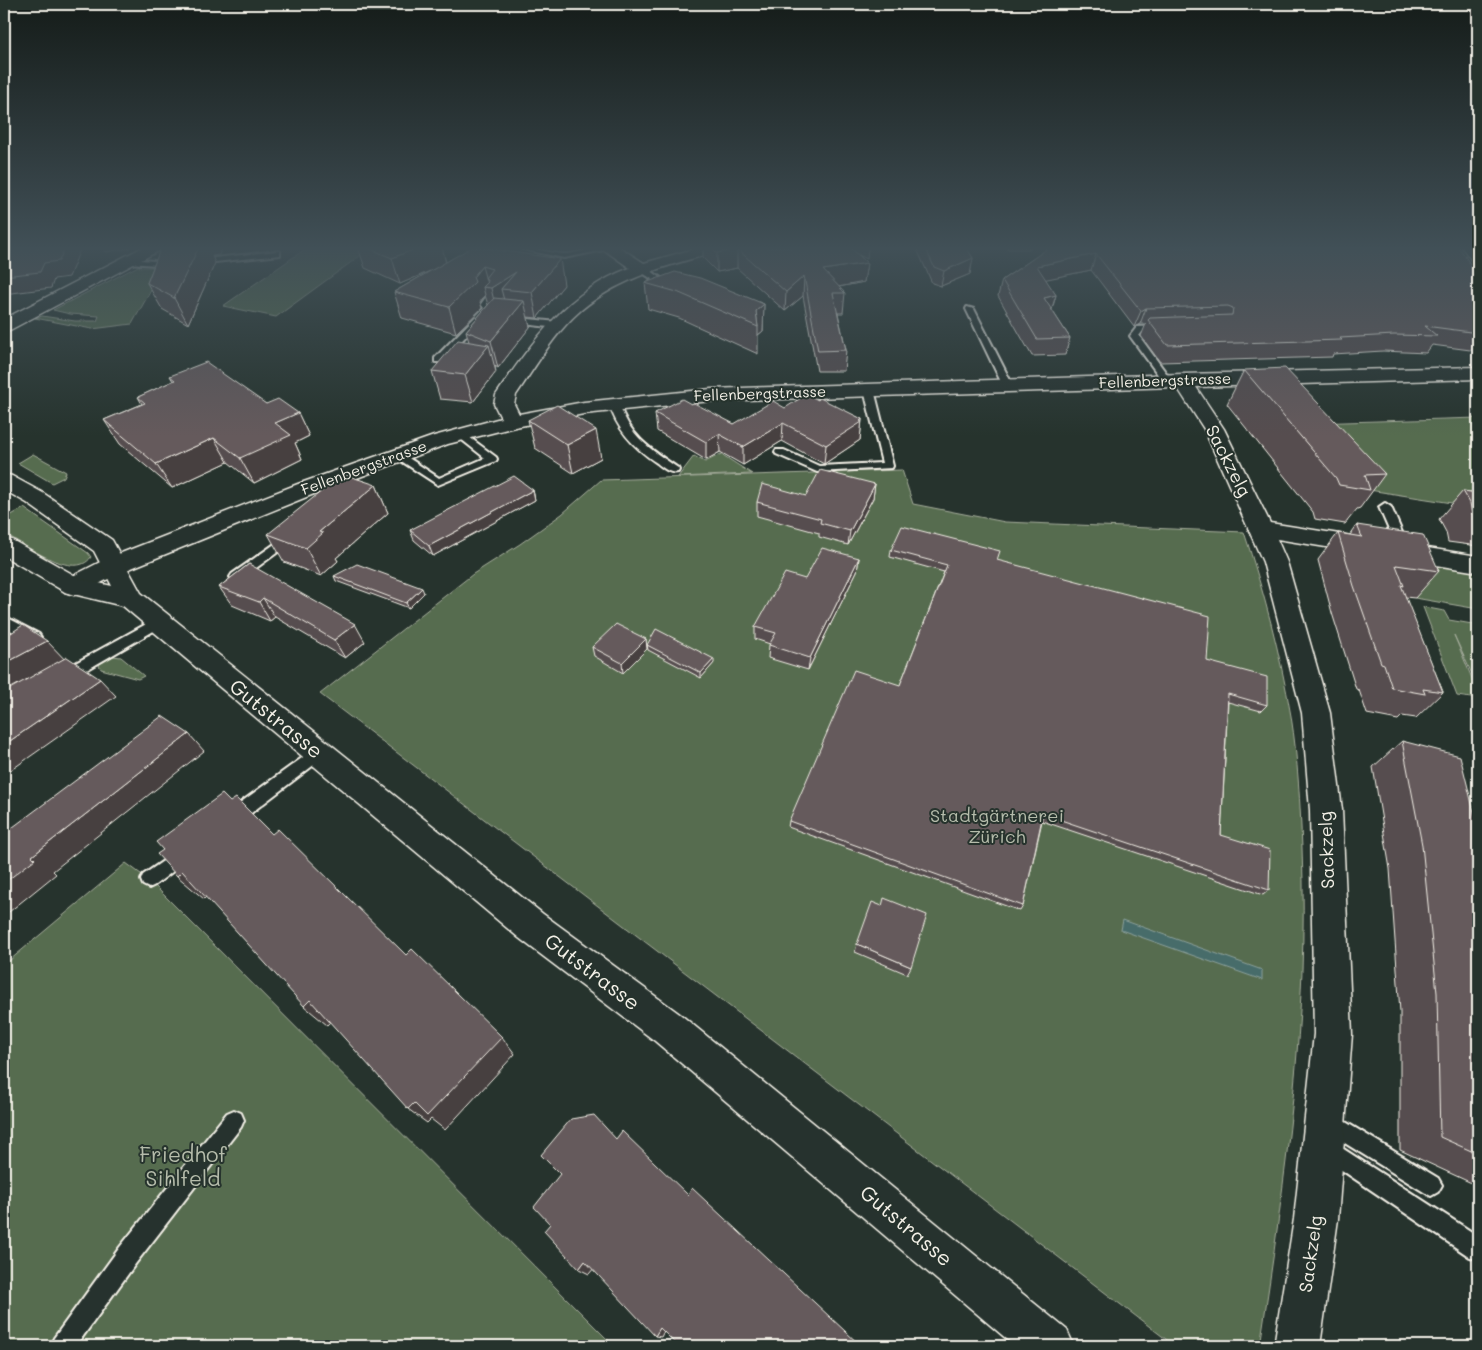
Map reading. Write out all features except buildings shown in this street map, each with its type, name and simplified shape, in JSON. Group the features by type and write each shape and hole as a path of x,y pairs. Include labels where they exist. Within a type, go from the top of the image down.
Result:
{"street":[{"path":"4,326 35,310"},
{"path":"513,421 504,404 506,395 557,325 572,310"},
{"name":"Fellenbergstrasse","path":"74,586 115,565 397,455 462,434 513,421 614,403 711,395 1478,373"},
{"name":"Sackzelg","path":"1175,381 1214,430 1261,528 1274,562 1316,713 1326,810 1333,1034 1316,1219 1297,1346"},
{"name":"Gutstrasse","path":"4,482 35,498 104,546 131,599 318,754 532,926 668,1028 1050,1346"},
{"path":"1261,528 1478,564"},
{"name":"Gutstrasse","path":"4,546 74,586 131,599"}],"lane":[{"path":"438,360 486,310"},
{"path":"970,310 1008,386"},
{"path":"480,317 557,325"},
{"path":"1168,329 1140,330 1134,336 1175,381"},
{"path":"780,452 817,469 888,466 869,390"},
{"path":"614,403 617,414 638,446 674,470"},
{"path":"397,455 438,482 492,459 462,434"},
{"path":"1385,507 1404,552"},
{"path":"226,585 301,529"},
{"path":"4,621 40,641"},
{"path":"53,683 159,622"},
{"path":"218,829 318,754"},
{"path":"149,880 195,846"},
{"path":"62,1346 128,1254 234,1120"},
{"path":"1324,1133 1431,1184"},
{"path":"1324,1133 1478,1250"}],"green space":[{"path":"53,310 140,310 132,324 92,329 35,318 42,316 75,321 97,321 99,316 70,314"},
{"path":"242,310 286,310 276,317"},
{"path":"1478,418 1478,507 1369,490 1311,423"},
{"path":"33,454 66,472 64,477 52,483 18,463"},
{"path":"721,454 752,474 678,477 694,456 705,462"},
{"name":"Stadtgärtnerei Zürich","path":"902,470 913,504 1005,522 1244,532 1271,623 1291,716 1302,848 1302,973 1293,1098 1260,1346 1175,1346 320,694 473,574 562,514 601,480"},
{"path":"24,508 91,557 83,564 61,563 35,552 4,533 4,519"},
{"path":"1399,557 1478,570 1478,609 1415,598"},
{"path":"1423,607 1444,611 1449,620 1478,625 1478,687 1454,635 1478,693 1478,699 1457,696"},
{"path":"113,656 121,657 144,676 138,679 101,669 98,663"},
{"name":"Friedhof Sihlfeld","path":"126,863 149,880 614,1346 4,1346 4,965"}],"water":[{"path":"1123,920 1262,970 1262,980 1121,930"}]}
